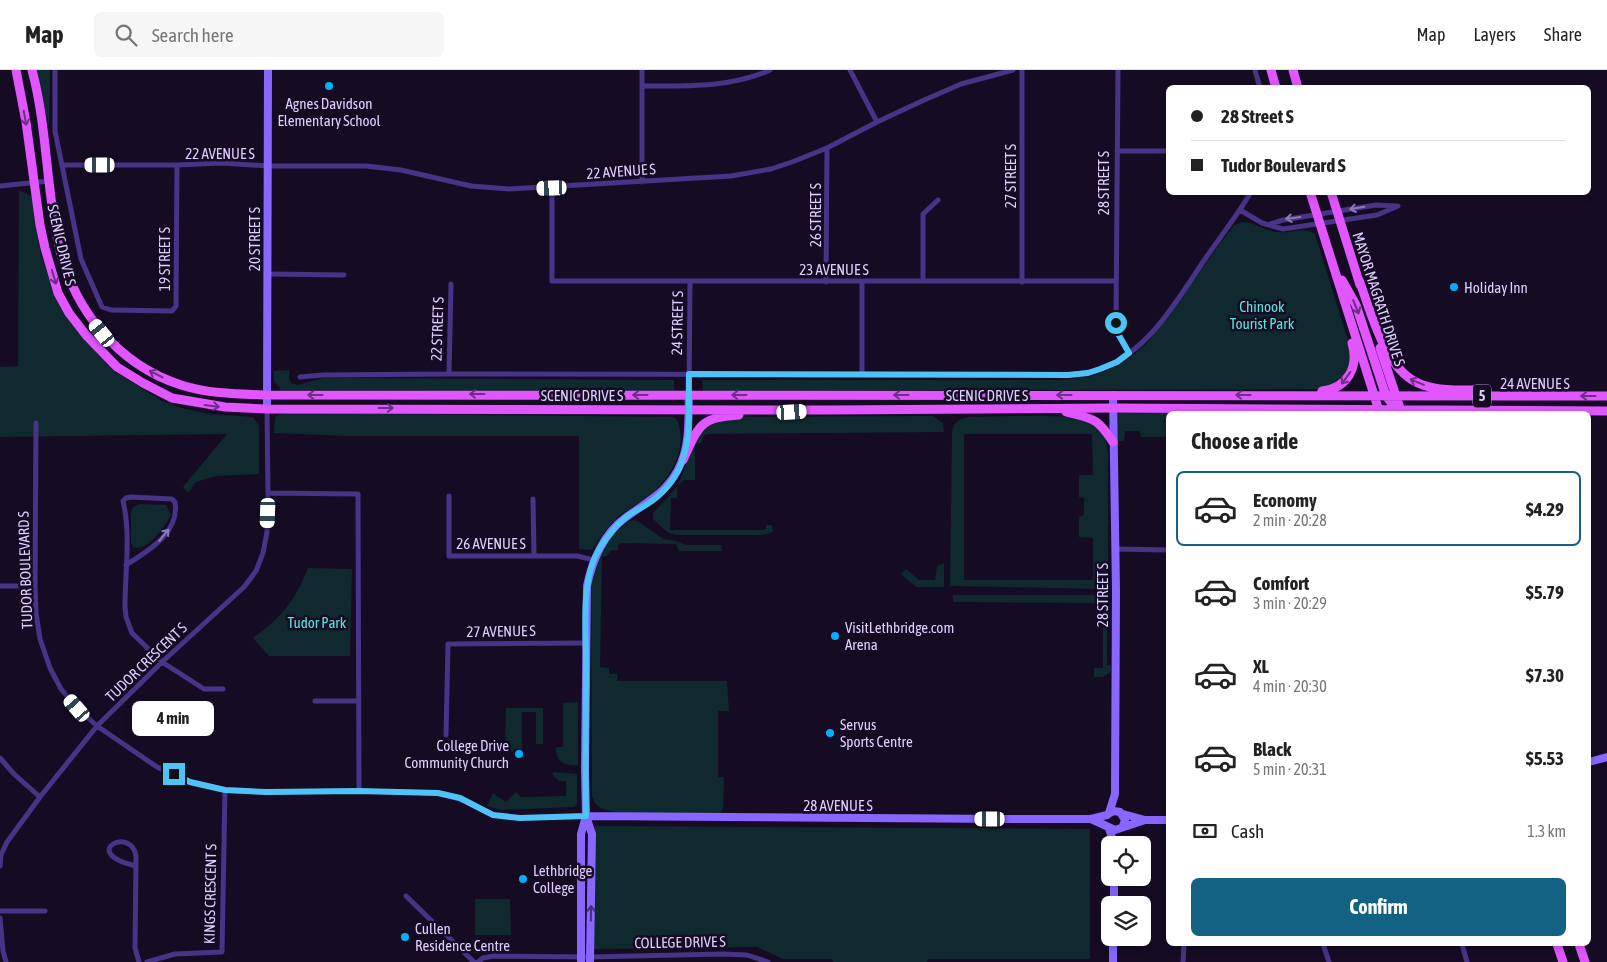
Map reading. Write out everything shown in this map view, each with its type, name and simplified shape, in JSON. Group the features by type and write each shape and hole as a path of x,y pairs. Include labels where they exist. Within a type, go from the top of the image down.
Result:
{"main road":[{"name":"SCENIC DRIVE S","path":"16,70 26,122 42,233 58,292 69,313 86,335 117,367 172,398 225,407 267,408 828,410 1113,408 1342,411"},
{"name":"SCENIC DRIVE S","path":"32,70 39,100 58,242 78,300 102,333 126,355 147,370 180,385 221,393 267,395 1374,396"},
{"path":"1271,70 1275,85"},
{"path":"1292,70 1297,85"},
{"path":"1311,195 1374,396 1381,399 1384,411"},
{"name":"MAYOR MAGRATH DRIVE S","path":"1331,195 1358,280 1390,396"},
{"path":"1333,265 1356,305 1393,405 1400,411"},
{"path":"1358,280 1384,347 1400,372 1409,379 1423,385 1438,388 1570,396"},
{"path":"1292,395 1328,391 1337,388 1344,383 1354,366 1354,347 1340,299 1338,281"},
{"name":"24 AVENUE S","path":"1374,396 1607,396"},
{"path":"1051,408 1092,418 1104,428 1113,442"},
{"path":"1258,409 1283,411"},
{"path":"683,460 700,427 712,418 828,410"},
{"name":"24 AVENUE S","path":"1441,411 1607,411"},
{"path":"1558,946 1563,962"},
{"path":"1580,946 1585,962"}],"street":[{"name":"SCENIC DRIVE S","path":"55,70 55,131 81,260 102,307"},
{"name":"20 STREET S","path":"267,408 268,70"},
{"path":"642,70 642,182"},
{"path":"642,86 724,84 770,70"},
{"path":"850,70 876,122"},
{"name":"22 AVENUE S","path":"62,165 222,163 268,166 366,166 401,170 471,186 509,189 552,188 749,174 792,162 827,148 876,122 961,84 1013,70"},
{"name":"27 STREET S","path":"1022,70 1022,282"},
{"name":"28 STREET S","path":"1118,70 1116,330 1129,353"},
{"path":"1255,70 1259,85"},
{"name":"26 STREET S","path":"826,282 827,148"},
{"path":"1117,151 1166,151"},
{"name":"19 STREET S","path":"102,307 111,310 172,311 176,306 177,165"},
{"path":"0,186 50,182"},
{"name":"23 AVENUE S","path":"552,188 552,281 1116,281"},
{"path":"1129,353 1146,341 1169,311 1240,210 1248,195"},
{"path":"923,281 923,214 938,200"},
{"path":"1240,210 1254,219 1269,225 1283,229 1377,215 1398,206 1376,205 1283,220 1269,225"},
{"path":"268,274 344,275"},
{"name":"24 STREET S","path":"689,395 690,282"},
{"path":"862,282 862,375"},
{"name":"22 STREET S","path":"449,374 451,284"},
{"name":"SCENIC DRIVE S","path":"300,377 324,375 449,374 1068,375 1088,373 1100,369 1117,362 1129,353"},
{"path":"581,959 581,834 586,816 587,586 594,560 611,533 624,519 651,502 664,490 678,471 683,460 688,432 689,395"},
{"name":"28 STREET S","path":"1113,395 1116,550 1115,794"},
{"name":"TUDOR CRESCENT S","path":"0,866 1,856 7,842 40,797 97,726 162,662 244,587 256,570 264,552 267,532 267,408"},
{"name":"TUDOR BOULEVARD S","path":"36,423 35,586 36,613 40,639 50,668 61,689 97,726 157,767 190,782 225,790 438,793 460,798 493,815 506,818 586,816"},
{"path":"268,494 358,494 359,791"},
{"name":"26 AVENUE S","path":"449,496 449,556 577,556 594,560"},
{"path":"126,565 153,548 166,533 175,513 175,502 172,499 129,497 123,501 127,532 126,565 125,607 129,626 136,638 162,662 204,689 223,689"},
{"path":"533,499 534,555"},
{"path":"1116,550 1166,550"},
{"path":"0,586 35,586"},
{"name":"27 AVENUE S","path":"446,735 448,644 586,643"},
{"path":"315,701 359,700"},
{"path":"1591,761 1607,757"},
{"path":"0,758 14,774 40,797"},
{"name":"KINGS CRESCENT S","path":"147,962 175,954 222,952 225,790"},
{"path":"1115,794 1125,820 1118,836"},
{"path":"1111,836 1106,819 1115,794"},
{"path":"1091,819 1114,811 1145,820 1166,820"},
{"path":"586,816 592,834 590,960"},
{"name":"28 AVENUE S","path":"586,816 1091,819"},
{"path":"1091,819 1115,830 1145,820"},
{"path":"136,866 110,855 111,844 121,842 136,852 136,866 135,948 139,962"},
{"path":"406,896 476,962"},
{"path":"0,911 45,911"},
{"path":"0,918 2,951 6,962"},
{"path":"1113,946 1113,962"},
{"path":"1184,946 1184,962"},
{"path":"1324,946 1329,962"},
{"path":"1463,946 1467,962"},
{"name":"COLLEGE DRIVE S","path":"476,962 493,956 590,960 723,954 747,955 768,962"}],"green space":[{"path":"36,70 50,70 49,126"},
{"path":"19,191 32,197 41,255 59,305 76,330 114,371 162,401 185,409 210,414 253,417 259,426 259,474 216,476 196,482 188,493 183,487 227,434 0,437 0,367 18,366"},
{"name":"Chinook Tourist Park","path":"1243,222 1252,223 1273,231 1301,230 1315,234 1351,350 1348,370 1345,375 1324,389 703,391 702,380 1057,380 1096,375 1117,366 1148,342 1234,225"},
{"path":"289,370 291,383 298,385 323,378 674,380 674,392 281,390 274,381 274,371"},
{"path":"1113,408 1258,409 1282,411 1166,411 1166,437 1141,437 1140,431 1125,431 1124,441 1113,441"},
{"path":"283,413 672,417 676,418 681,440 676,461 664,481 648,497 619,516 592,550 579,549 579,436 345,436 274,433 275,417"},
{"path":"933,416 943,423 944,432 706,434 701,443 695,444 705,425 728,417"},
{"path":"969,417 1069,417 1091,421 1098,427 1105,440 1108,454 1108,585 1103,589 950,586 952,433 955,424 959,420","holes":["964,434 1092,434 1093,475 1079,475 1079,497 1084,498 1084,515 1079,517 1079,537 1093,538 1093,580 964,580"]},
{"path":"695,444 695,480 684,480 677,486"},
{"path":"677,486 677,498 671,498 670,530 763,530 766,529 766,525 772,525 773,531 760,535 676,535 667,532 653,519 653,513"},
{"path":"140,504 166,505 171,515 155,538 144,547 138,548 133,547 131,542 131,512 133,507"},
{"path":"633,520 638,521 663,539 686,545 721,545 722,551 679,551 676,544 621,543 618,545 618,550 611,550 607,556 602,557 600,667 609,668 609,674 617,674 617,681 727,681 729,711 718,711 718,777 723,777 724,779 723,807 722,811 717,814 622,813 609,811 597,806 592,796 591,578 606,544 618,530"},
{"path":"944,563 944,587 916,587 901,574 906,569 919,580 935,580 937,566"},
{"name":"Tudor Park","path":"308,568 352,569 350,656 269,656 253,638 272,623 286,608 298,590"},
{"path":"953,595 1104,595 1107,598 1107,665 1111,665 1111,671 1103,677 1094,677 1094,668 1103,668 1103,605 1096,605 1095,603 953,602"},
{"path":"578,702 578,765 569,765 559,760 556,747 563,747 563,703"},
{"path":"506,708 543,708 543,744 536,744 536,712 522,712 522,751 505,751"},
{"path":"554,772 577,774 577,804 574,807 501,810 487,806 493,793 506,802 516,792 521,797 566,796 566,781 559,781 552,774"},
{"path":"595,826 1090,829 1090,959 928,959 927,962 833,962 832,959 783,959 757,947 594,949"},
{"path":"475,899 510,899 511,935 475,935"}],"place":[{"name":"Agnes Davidson Elementary School","path":"329,86"},
{"name":"Holiday Inn","path":"1454,287"},
{"name":"VisitLethbridge.com Arena","path":"835,636"},
{"name":"Servus Sports Centre","path":"830,733"},
{"name":"College Drive Community Church","path":"519,754"},
{"name":"Lethbridge College","path":"523,879"},
{"name":"Cullen Residence Centre","path":"405,937"}],"route":[{"path":"174,774 190,782 225,790 438,793 460,798 475,808 506,818 586,816 586,643 587,586 590,572 602,545 611,533 624,519 651,502 664,490 678,471 683,460 688,432 689,374 1068,375 1088,373 1117,362 1129,353 1116,330 1116,323"}]}
